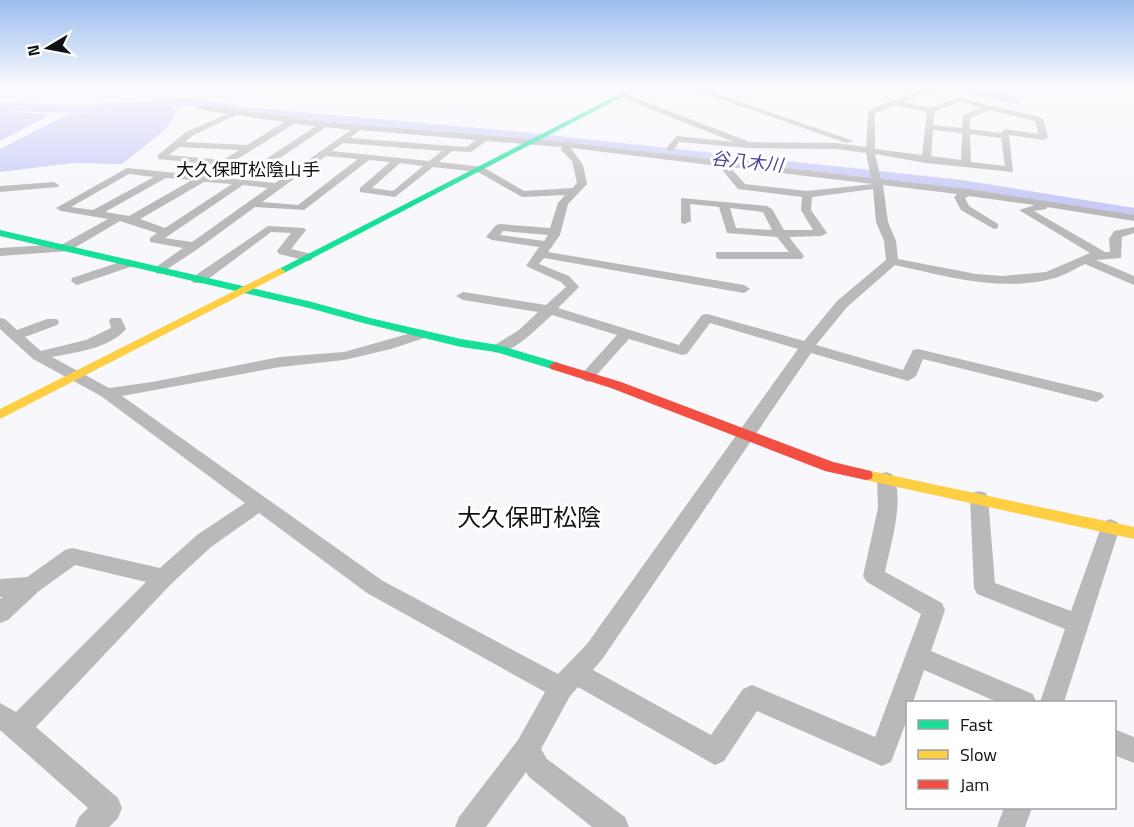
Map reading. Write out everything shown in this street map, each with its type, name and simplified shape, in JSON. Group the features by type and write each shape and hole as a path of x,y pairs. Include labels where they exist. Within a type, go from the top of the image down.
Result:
{"street":[{"path":"209,125 189,134 161,157 302,170"},
{"path":"224,163 286,125"},
{"path":"262,166 324,125"},
{"path":"336,125 532,142 570,142 720,154 876,179 1057,204 1134,218"},
{"path":"0,415 565,125"},
{"path":"696,125 749,145"},
{"path":"800,125 862,146 870,151"},
{"path":"871,125 870,151 882,222 890,241 892,261"},
{"path":"966,125 966,165"},
{"path":"545,135 570,142 720,154 749,145 836,146 1010,170 1004,125"},
{"path":"926,160 929,127 1044,137 1041,125"},
{"path":"160,270 361,126"},
{"path":"344,140 468,150 484,138"},
{"path":"498,349 524,333 573,287 565,279 532,266 548,244 563,203 582,184 579,163 576,157 566,150 570,142"},
{"path":"178,144 248,148"},
{"path":"398,160 364,190 395,194 449,149"},
{"path":"326,153 480,169 522,194 576,191"},
{"path":"720,154 742,187 807,194 876,179"},
{"path":"254,204 300,208 367,157"},
{"path":"165,232 131,220 61,208 127,171 279,186"},
{"path":"94,214 164,175"},
{"path":"131,220 201,178"},
{"path":"195,246 154,240 242,183"},
{"path":"0,189 54,185"},
{"path":"968,192 959,197 965,208 994,225"},
{"path":"724,204 731,231 780,234 821,233 807,210 807,194"},
{"path":"685,221 685,200 767,209 780,234 798,256 720,255"},
{"path":"1057,204 1024,210 1102,256"},
{"path":"0,252 63,247 118,218"},
{"path":"198,280 268,229 300,230 283,251 308,257"},
{"path":"892,261 976,278 1003,280 1049,276 1083,259 1117,255 1113,242 1116,235 1123,230 1134,230"},
{"path":"0,232 198,280 312,304 423,334 498,349 616,386 830,467 1134,533"},
{"path":"548,244 744,289"},
{"path":"1083,259 1134,281"},
{"path":"469,827 527,749 568,680 595,651 808,346 842,304 892,261"},
{"path":"77,281 129,263"},
{"path":"1134,287 1127,289 1134,293"},
{"path":"463,296 551,310 682,351 707,318 908,376 918,353 1096,397"},
{"path":"38,356 95,341 116,332 119,329 116,321"},
{"path":"15,336 52,322"},
{"path":"1,324 38,356 107,393 375,587 715,752 752,697 882,753 934,610 874,576 888,508 886,479"},
{"path":"107,393 152,387 280,362 344,356 423,334"},
{"path":"587,377 626,334"},
{"path":"979,498 985,588 1078,624"},
{"path":"89,827 108,808 9,722 204,541 258,504"},
{"path":"1052,701 1110,527"},
{"path":"0,613 31,585 72,556 164,578"},
{"path":"0,588 31,585"},
{"path":"917,656 1022,701"},
{"path":"1116,743 1134,750"},
{"path":"527,749 538,768 615,827"},
{"path":"1011,827 1017,809"}],"water":[{"path":"0,125 32,125 0,141"},
{"path":"47,125 169,125 165,130 122,164 73,163 0,172 0,149"}],"waterway":[{"name":"谷八木川","path":"397,125 513,135 962,185 1134,213"}],"traffic: fast":[{"path":"280,271 565,125"},
{"path":"0,233 312,305 367,321 461,343 498,349 555,366"}],"traffic: slow":[{"path":"0,415 280,271"},
{"path":"866,475 1134,533"}],"traffic: jam":[{"path":"555,366 616,385 830,467 866,475"}],"district":[{"name":"大久保町松陰山手","path":"248,170"},
{"name":"大久保町松陰","path":"529,518"}]}
